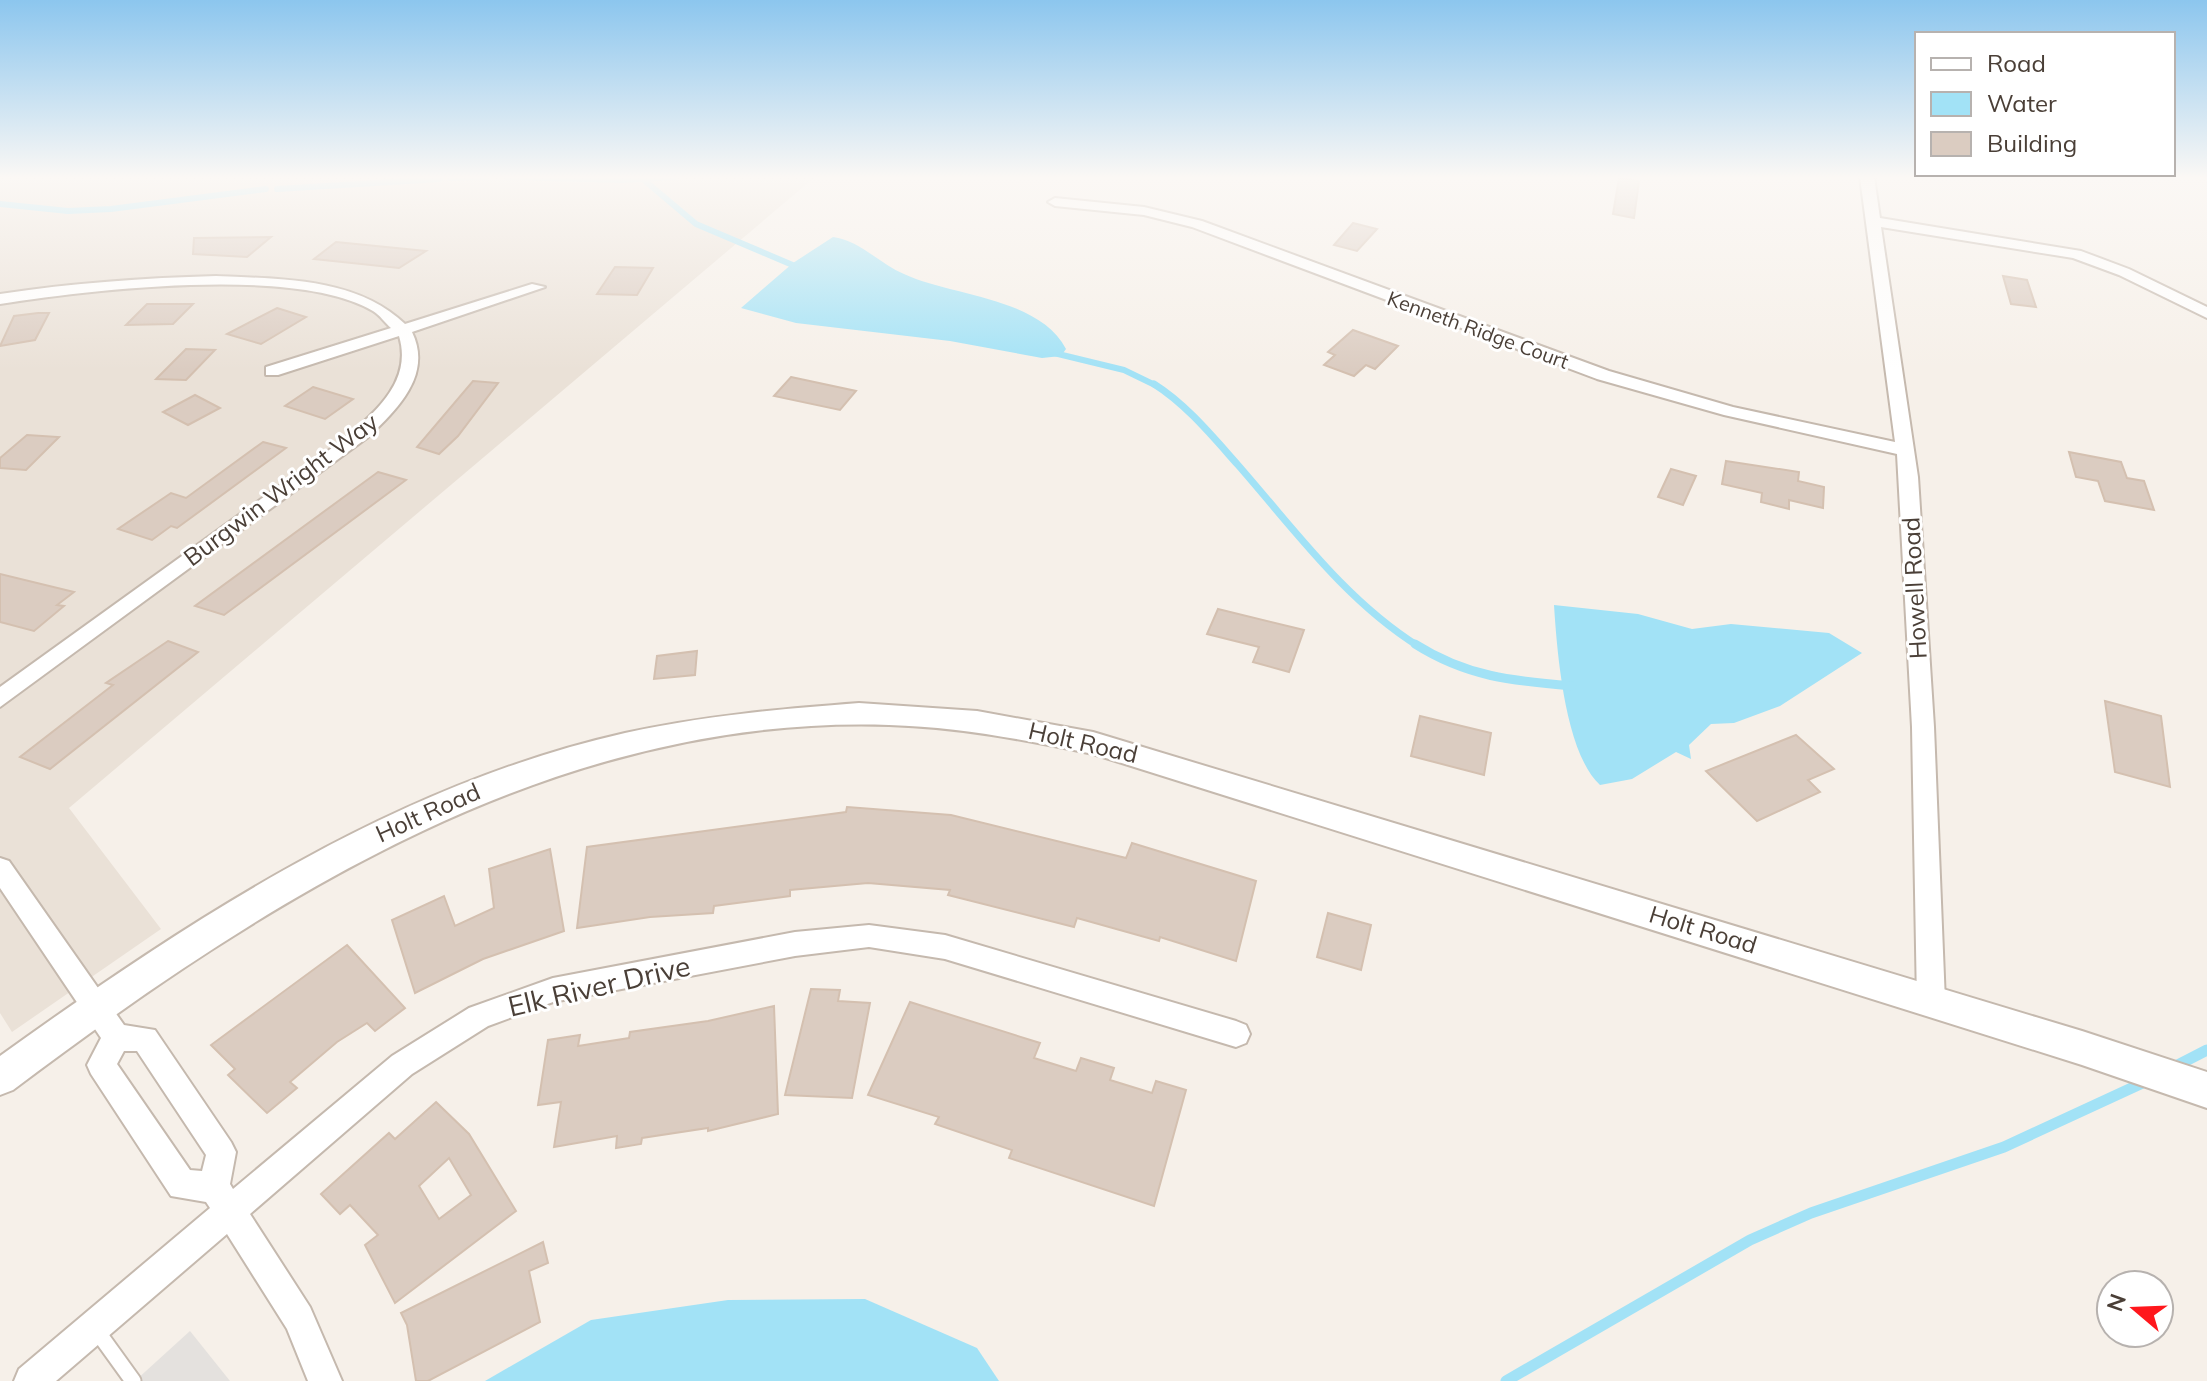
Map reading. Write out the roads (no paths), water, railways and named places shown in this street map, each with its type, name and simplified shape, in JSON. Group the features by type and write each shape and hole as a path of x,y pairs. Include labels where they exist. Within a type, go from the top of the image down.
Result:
{"street":[{"name":"Kenneth Ridge Court","path":"1244,241 1603,375 1730,411 1905,450"},
{"name":"Howell Road","path":"1875,241 1905,450 1923,727 1931,1002"},
{"path":"1998,241 2076,254 2124,272 2207,313"},
{"path":"0,299 136,281 230,281 349,296 379,308 404,329"},
{"path":"272,371 537,287"},
{"name":"Burgwin Wright Way","path":"0,699 371,425 395,397 410,370 412,345 404,329"},
{"name":"Holt Road","path":"0,1078 97,1007 301,875 475,790 583,754 659,735 779,718 859,714 979,722 1093,743 2207,1090"},
{"path":"0,868 117,1037"},
{"name":"Elk River Drive","path":"31,1381 94,1327 222,1198 402,1065 479,1017 553,990 783,946 869,936 919,941 1236,1034"},
{"path":"117,1037 101,1065 182,1185 222,1198"},
{"path":"117,1037 145,1039 221,1152 222,1198 299,1318 325,1381"}],"lane":[{"path":"94,1327 133,1381"}],"water":[{"path":"826,241 849,241 904,274 992,300 1036,318 1053,332 1066,349 1061,356 1042,358 950,341 796,323 741,308 793,263"},
{"path":"1554,605 1638,614 1692,629 1731,624 1829,633 1862,653 1780,706 1734,723 1711,724 1689,745 1691,759 1676,752 1632,779 1600,785 1578,750 1571,726 1561,674"},
{"path":"865,1299 977,1348 999,1381 485,1381 591,1320 728,1300"}],"waterway":[{"path":"737,241 802,269"},
{"path":"1054,353 1124,370 1156,386"},
{"path":"1156,386 1209,432 1344,585 1392,628 1416,644"},
{"path":"1416,644 1453,664 1491,676 1572,686"},
{"path":"2172,1068 2207,1050"},
{"path":"1506,1381 1750,1240 1811,1213 2004,1147 2149,1080"}]}
